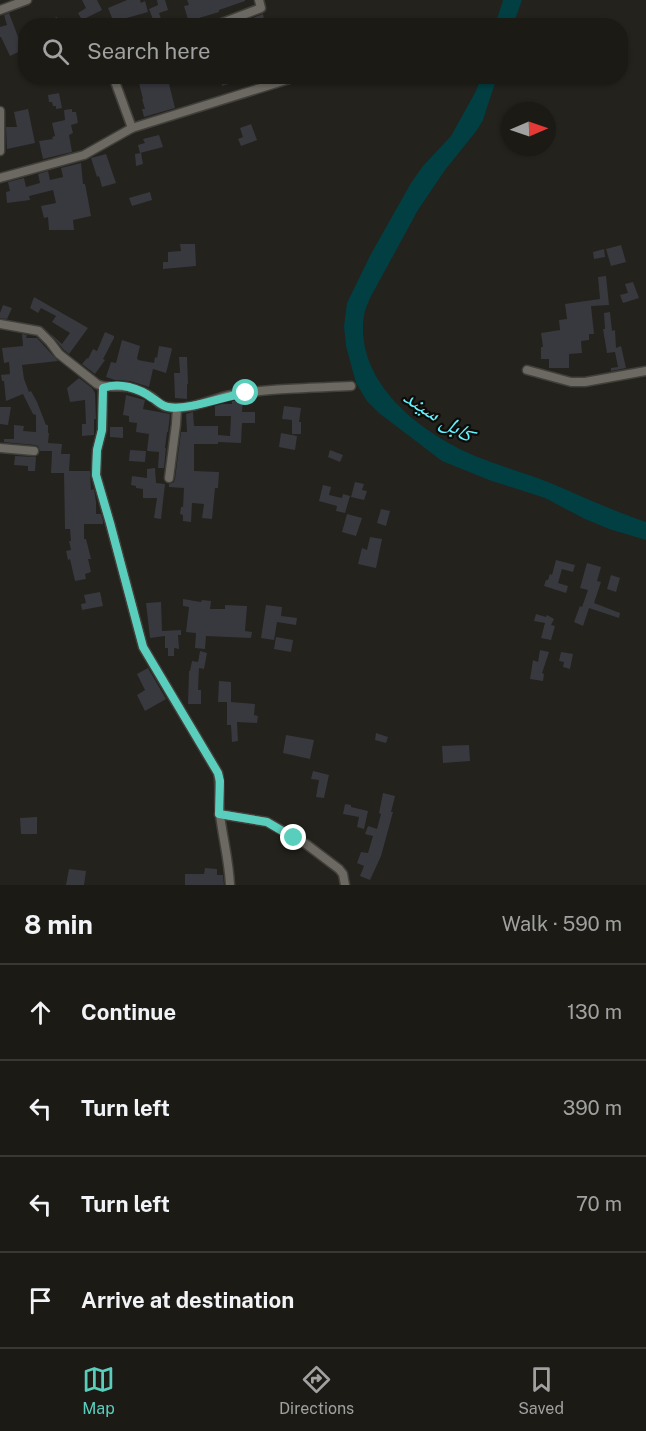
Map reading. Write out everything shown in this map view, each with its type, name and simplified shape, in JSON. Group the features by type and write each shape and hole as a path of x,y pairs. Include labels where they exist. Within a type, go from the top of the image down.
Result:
{"street":[{"path":"0,10 27,0"},
{"path":"235,18 261,8 259,0"},
{"path":"116,84 132,128"},
{"path":"0,178 84,155 132,128 273,84"},
{"path":"0,111 0,151"},
{"path":"0,324 39,331 59,354 103,388 128,387 168,407 187,407 231,395 255,392 351,386"},
{"path":"527,370 566,381 585,382 646,371"},
{"path":"103,388 102,430 97,450 96,475 143,647 218,773 220,781 219,814 229,863 230,885"},
{"path":"169,478 177,408"},
{"path":"0,448 33,451"},
{"path":"219,814 267,822 306,843 339,868 345,885"}],"water":[{"path":"503,0 522,0 516,18 497,18"},
{"path":"478,84 495,84 483,120 418,210 367,304 363,337 368,357 376,376 388,394 402,409 436,436 477,457 548,482 646,522 646,540 609,529 545,498 489,480 442,461 379,413 367,401 356,383 346,346 344,326 347,303 371,254 411,183 423,166 451,136"}],"building":[{"path":"82,0 97,0 102,10 86,18 81,18 78,13 86,8"},
{"path":"127,0 140,0 141,3 145,1 148,12 127,18 112,18 108,8"},
{"path":"157,0 165,0 168,10 159,13 161,18 152,18 149,9 158,5"},
{"path":"187,0 245,0 199,18 188,18 184,6 189,5"},
{"path":"9,13 18,37 18,52 10,56 0,37 0,27 7,25 4,15"},
{"path":"139,84 169,84 175,108 144,117"},
{"path":"59,93 62,108 56,109 52,102 49,102 48,95"},
{"path":"28,109 35,143 7,149 6,127 17,127 14,112"},
{"path":"72,109 72,112 76,112 78,123 71,125 73,133 69,135 72,152 43,159 39,141 53,139 52,137 55,136 52,123 65,120 64,110"},
{"path":"251,124 257,140 241,146 238,139 243,137 240,128"},
{"path":"159,135 163,147 140,153 138,145 145,143 143,139"},
{"path":"141,153 143,164 136,166 135,154"},
{"path":"106,154 116,183 102,187 91,158"},
{"path":"81,163 83,184 85,184 91,216 73,220 74,230 49,230 48,217 44,218 41,206 56,203 53,190 29,196 30,200 7,203 6,192 10,191 8,182 24,178 26,187 40,183 38,174 48,171 50,180 63,177 61,168"},
{"path":"150,192 152,200 132,206 129,198"},
{"path":"180,244 195,244 196,266 163,269 163,262 168,262 168,252 181,251"},
{"path":"621,245 626,262 611,266 606,249"},
{"path":"604,249 605,257 594,259 593,252"},
{"path":"606,276 609,305 591,306 594,334 589,334 589,340 581,341 582,353 569,354 569,368 549,368 549,359 541,359 541,347 543,347 541,333 560,330 559,320 567,319 565,304 600,299 598,277"},
{"path":"633,282 639,298 623,303 620,295 628,293 625,284"},
{"path":"34,297 88,328 69,354 50,333 62,344 70,333 52,322 56,316 41,308 38,313 30,308"},
{"path":"3,305 12,308 7,319 0,318"},
{"path":"610,312 612,331 615,330 616,348 621,346 626,368 611,371 611,368 618,367 615,352 607,353 603,329 605,329 604,313"},
{"path":"105,332 114,338 103,359 105,360 95,374 82,364 88,359 93,349 97,351"},
{"path":"22,334 27,335 26,338 37,338 58,361 22,365 29,392 31,391 48,425 48,443 62,444 61,454 70,454 69,471 90,471 96,514 101,514 103,524 84,524 84,539 86,539 91,559 88,559 91,572 85,574 86,579 75,581 70,559 68,560 66,551 71,550 69,541 71,541 70,529 65,529 64,473 51,473 52,451 40,451 35,445 3,442 4,439 14,439 14,425 24,426 23,431 36,432 36,415 33,414 23,394 6,401 4,381 1,375 10,374 9,362 4,363 2,348 23,346"},
{"path":"122,340 140,346 138,360 154,363 159,346 171,348 166,373 153,369 149,387 106,377 111,362 116,363"},
{"path":"179,357 187,357 187,399 175,398 174,373 180,373"},
{"path":"79,378 95,393 94,435 82,436 82,424 86,424 85,400 70,402 67,388"},
{"path":"126,395 145,400 143,409 170,414 164,468 158,468 159,452 147,451 149,434 136,432 137,423 129,422 129,416 123,415"},
{"path":"243,400 242,412 255,412 255,423 242,423 241,443 194,444 194,471 219,472 212,519 202,518 204,504 192,503 191,522 183,521 183,515 180,514 181,507 183,507 184,488 169,487 169,484 175,479 181,432 187,432 186,414 193,412 194,426 218,426 218,435 230,436 231,416 215,416 215,406"},
{"path":"284,406 301,408 299,422 301,422 301,434 292,434 292,420 282,419"},
{"path":"0,407 11,407 8,425 0,424"},
{"path":"110,427 123,427 123,438 110,437"},
{"path":"281,433 297,436 295,450 279,447"},
{"path":"130,450 146,451 145,462 129,461"},
{"path":"330,450 343,455 340,462 328,457"},
{"path":"15,456 36,457 35,471 28,471 28,466 14,465"},
{"path":"155,468 156,483 165,484 161,519 154,518 157,498 143,498 143,489 131,485 132,476 147,478 147,469"},
{"path":"355,482 364,484 362,490 367,491 364,500 351,497"},
{"path":"323,485 331,487 329,495 342,498 343,494 350,496 345,513 336,511 337,506 319,501"},
{"path":"381,509 390,511 386,526 377,523"},
{"path":"347,514 362,518 356,536 342,532"},
{"path":"370,537 382,539 376,568 358,564 362,548 367,550"},
{"path":"556,560 575,565 573,572 562,569 558,583 568,586 566,593 544,586 550,574 552,575"},
{"path":"587,563 601,567 597,581 601,582 594,603 620,613 619,618 589,608 583,626 574,622 588,590 580,588"},
{"path":"611,575 620,578 616,592 607,589"},
{"path":"100,592 103,606 82,610 81,604 86,603 84,595"},
{"path":"183,599 211,601 210,609 225,609 225,605 247,606 245,631 252,632 251,638 206,636 205,649 195,648 196,633 186,632 189,607 183,606"},
{"path":"161,602 162,631 181,630 181,635 178,635 179,649 174,648 174,656 168,656 165,636 150,638 146,603"},
{"path":"266,605 282,607 281,616 297,618 296,625 277,622 274,640 261,638"},
{"path":"536,614 546,617 547,615 554,619 551,625 555,626 551,640 541,638 545,623 534,621"},
{"path":"276,637 293,640 291,652 274,649"},
{"path":"540,650 549,652 542,673 544,674 543,681 530,679 533,660 538,662"},
{"path":"200,651 207,653 204,669 199,668 198,690 201,690 201,704 188,704 189,671 192,661 198,662"},
{"path":"561,652 573,654 570,669 563,667 564,662 559,661"},
{"path":"148,668 166,699 145,711 137,695 145,690 137,674"},
{"path":"219,681 231,682 231,702 255,704 254,715 258,716 257,723 237,722 238,741 232,742 231,725 227,725 227,702 218,702"},
{"path":"376,733 388,737 386,743 375,740"},
{"path":"286,735 314,740 310,759 283,753"},
{"path":"469,745 470,761 443,763 442,746"},
{"path":"313,771 329,775 324,798 316,797 319,780 311,779"},
{"path":"383,793 395,796 391,812 393,812 381,856 370,880 360,876 364,866 357,863 361,852 368,853 373,836 365,834 368,826 377,829"},
{"path":"345,804 368,811 364,829 357,827 359,817 343,814"},
{"path":"37,817 37,834 21,834 20,818"},
{"path":"205,868 217,869 217,875 223,875 224,885 185,885 185,874 204,874"},
{"path":"69,869 86,871 84,885 66,885"}],"route":[{"path":"246,393 177,408 160,404 152,397 128,387 103,388 102,430 97,450 96,475 143,647 218,773 220,781 219,814 267,822 294,838"}],"water label":[{"name":"کابل سيند","path":"439,415"}]}
